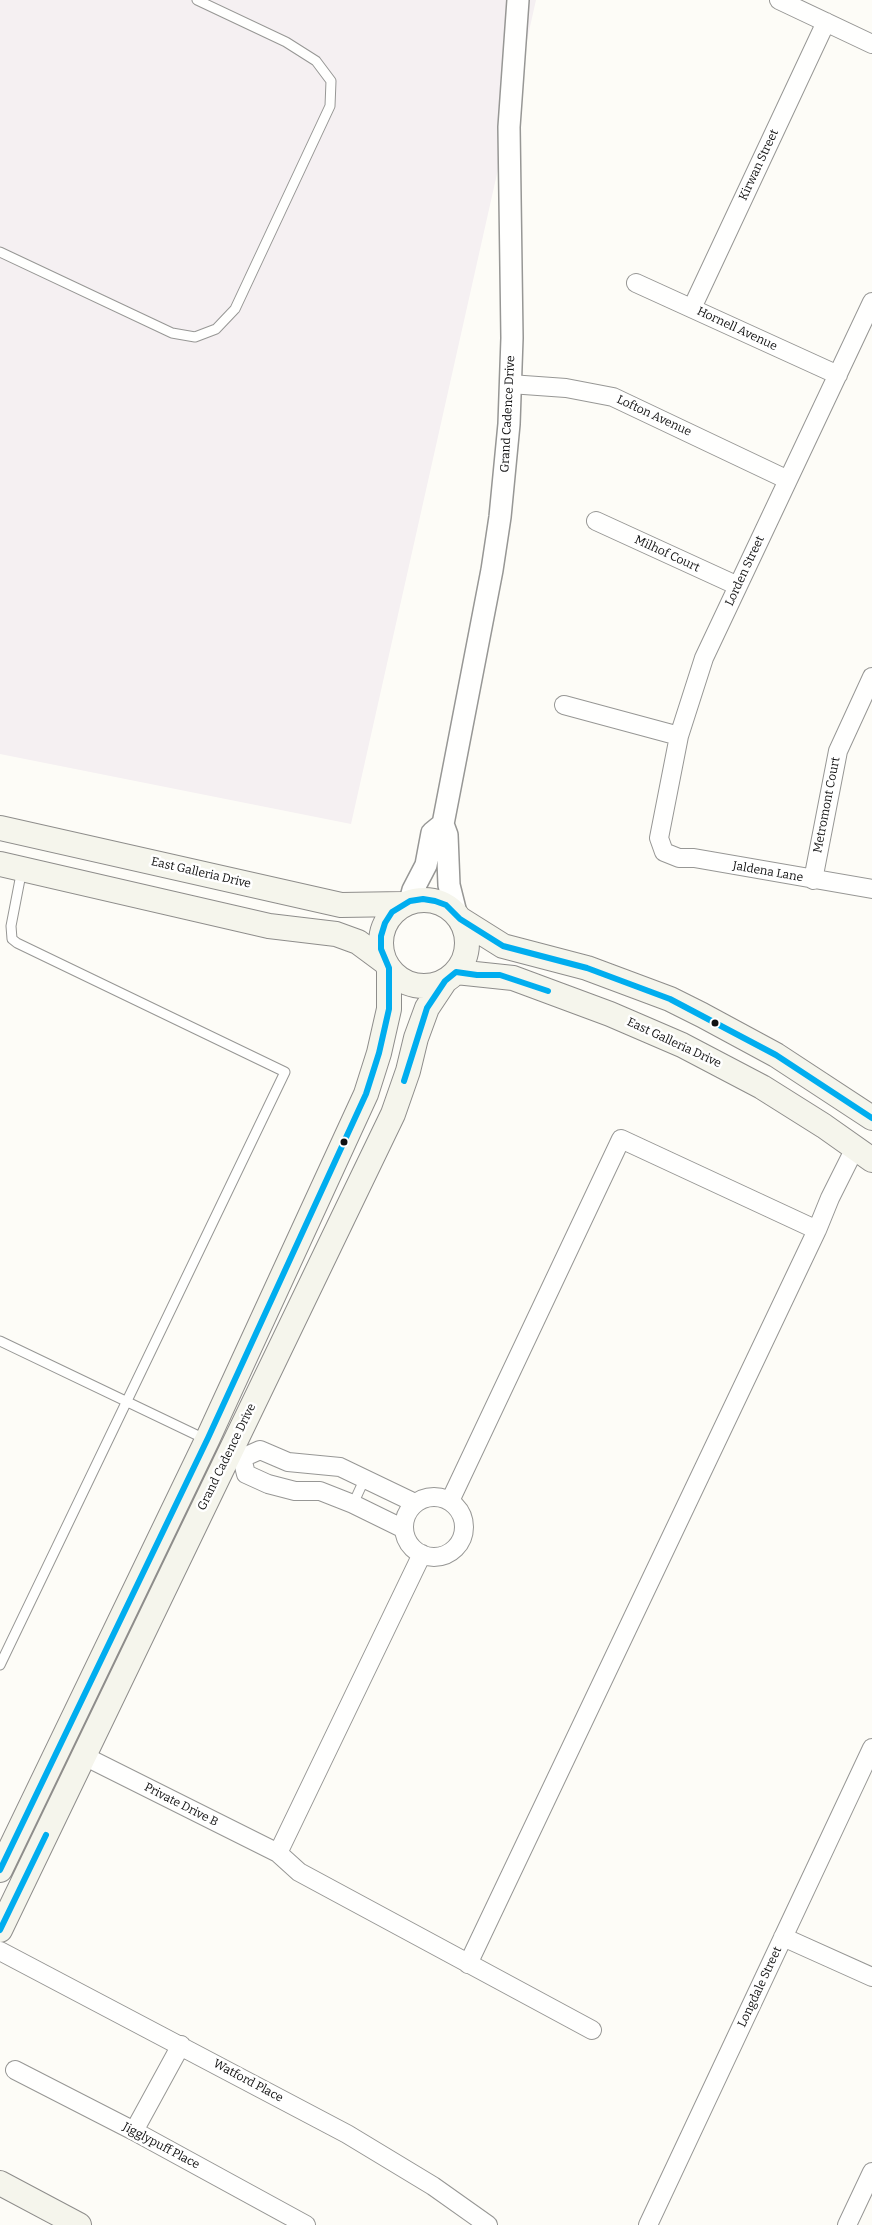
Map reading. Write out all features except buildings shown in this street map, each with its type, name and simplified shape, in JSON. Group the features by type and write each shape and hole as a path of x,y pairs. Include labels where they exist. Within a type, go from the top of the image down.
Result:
{"main road":[{"name":"East Galleria Drive","path":"0,828 341,905 407,903"},
{"path":"11,866 269,926 336,934 358,942 387,965 397,977 408,983 420,986 433,985 450,976 464,960 467,946 466,932 458,916"},
{"path":"387,965 381,950 381,936 385,923 392,912 407,903 423,899 435,901 446,905 458,916 503,946 587,968 694,1011 776,1055 872,1118"},
{"name":"Grand Cadence Drive","path":"0,1870 207,1440 366,1094 379,1053 389,1009 387,965"},
{"name":"East Galleria Drive","path":"450,976 513,978 593,1008 682,1045 762,1086 863,1154"},
{"name":"Grand Cadence Drive","path":"0,1930 84,1756 236,1455 392,1114 427,1008 450,976"},
{"path":"207,1440 236,1455"},
{"path":"0,2183 79,2225"}],"street":[{"name":"Grand Cadence Drive","path":"458,916 449,885 447,835 442,824 492,570 505,471 510,384 509,128 518,0"},
{"path":"779,0 872,44"},
{"name":"Kirwan Street","path":"692,308 826,22"},
{"name":"Hornell Avenue","path":"636,282 838,375"},
{"name":"Lorden Street","path":"664,852 659,838 679,736 704,658 872,302"},
{"name":"Lofton Avenue","path":"510,384 566,388 613,397 788,480"},
{"name":"Milhof Court","path":"596,522 738,586"},
{"name":"Metromont Court","path":"813,880 838,751 872,677"},
{"path":"564,705 679,736"},
{"name":"Grand Cadence Drive","path":"407,903 426,865 432,833 442,824"},
{"name":"Jaldena Lane","path":"664,852 679,858 694,858 813,880 872,888"},
{"path":"450,1501 621,1139 817,1230"},
{"path":"468,1964 817,1230 830,1198 863,1154"},
{"path":"404,1529 353,1504 320,1491 295,1491 268,1484 246,1474 236,1455 260,1450 288,1462 340,1467 415,1503"},
{"path":"432,1497 450,1501 458,1508 465,1528 457,1547 449,1554 439,1557 422,1554 410,1546 404,1529 405,1519 415,1503 432,1497"},
{"path":"278,1853 422,1554"},
{"name":"Longdale Street","path":"648,2225 872,1748"},
{"name":"Private Drive B","path":"84,1756 278,1853 299,1872 592,2030"},
{"path":"783,1937 872,1977"},
{"name":"Watford Place","path":"0,1951 347,2134 433,2186 488,2225"},
{"path":"134,2131 181,2045"},
{"name":"Jigglypuff Place","path":"15,2070 134,2131 306,2225"},
{"path":"847,2225 872,2172"}],"lane":[{"path":"0,252 172,334 195,337 216,329 235,310 330,106 331,81 316,60 294,47 197,0"},
{"path":"0,1664 285,1072 17,943 12,938 10,926 11,866"},
{"path":"0,1341 207,1440"},
{"path":"353,1504 365,1478"}],"shaded area":[{"path":"0,0 536,0 351,824 0,754"}],"transit line":[{"path":"0,1870 208,1438 366,1094 379,1053 389,1009 389,968 381,949 381,936 385,923 392,912 410,901 423,899 435,901 446,905 460,919 503,946 587,968 670,999 776,1055 872,1118"},
{"path":"404,1081 427,1008 445,981 456,972 477,975 500,975 548,991"},
{"path":"0,1930 46,1835"}]}
